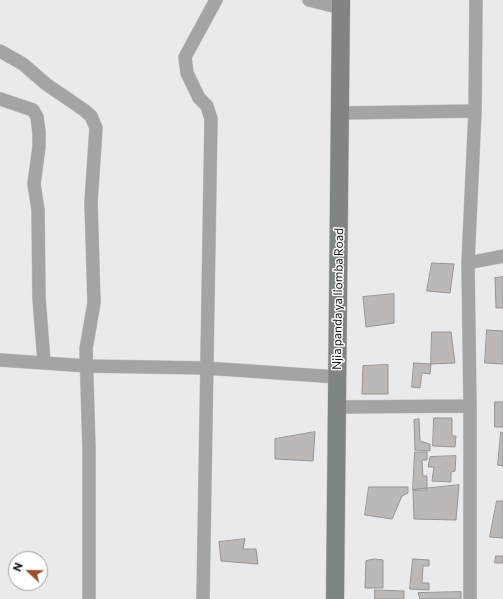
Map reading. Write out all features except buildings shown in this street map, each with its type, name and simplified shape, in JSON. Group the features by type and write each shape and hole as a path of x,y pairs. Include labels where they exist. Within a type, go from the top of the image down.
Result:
{"main road":[{"name":"Njia panda ya Ilomba Road","path":"335,599 341,4"}],"street":[{"path":"203,599 205,368 211,119 207,106 199,98 187,73 185,57 216,0"},
{"path":"309,0 341,4"},
{"path":"470,599 468,263 475,111 476,0"},
{"path":"0,51 23,64 46,84 84,110 95,122 96,134 91,202 94,303 86,344 89,599"},
{"path":"0,99 33,110 37,117 39,147 34,184 38,210 39,298 44,362"},
{"path":"341,113 475,111"},
{"path":"468,263 503,256"},
{"path":"0,360 87,366 205,368 337,377"},
{"path":"337,406 470,406"}]}
